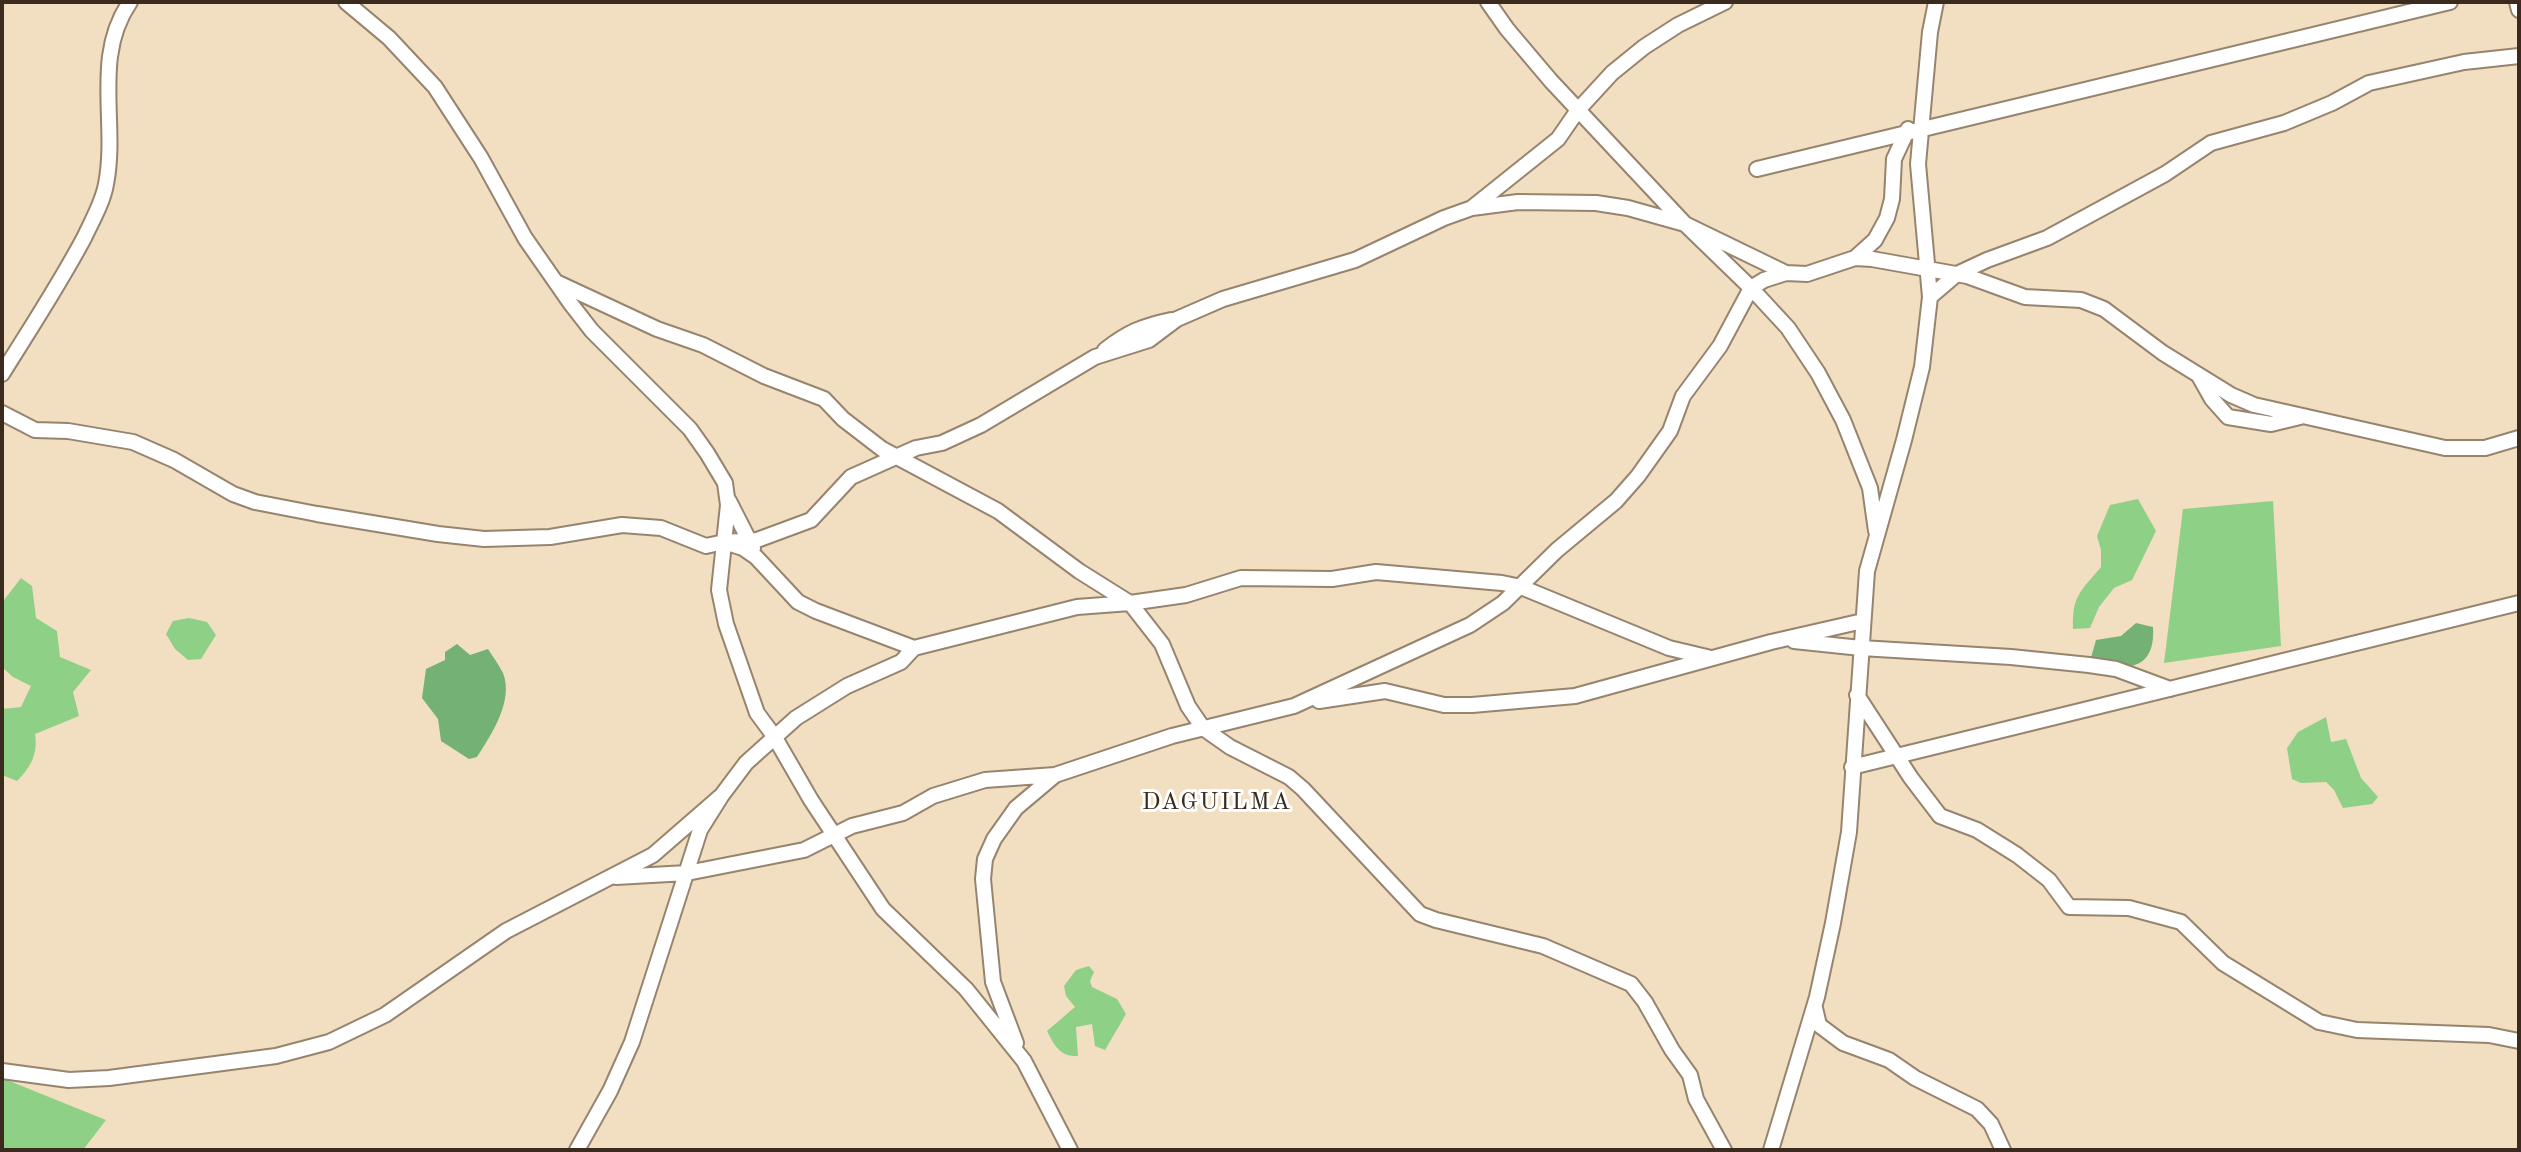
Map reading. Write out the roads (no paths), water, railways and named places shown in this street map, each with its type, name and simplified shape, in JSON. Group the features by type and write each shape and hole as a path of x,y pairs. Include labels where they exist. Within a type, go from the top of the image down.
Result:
{"street":[{"path":"2,374 72,260 95,216 106,185 109,159 107,68 114,35 130,2"},
{"path":"346,2 389,38 435,87 481,158 525,238 556,282 592,331 690,429 725,483 724,542 719,590 726,624 757,713 883,909 967,989 1024,1061"},
{"path":"1488,2 1507,29 1578,110 1788,328 1818,373 1843,420 1870,488 1877,536"},
{"path":"1472,208 1558,139 1578,110 1612,73 1644,47 1678,25 1725,2"},
{"path":"1771,1150 1814,1006 1833,923 1849,832 1867,571 1922,367 1930,297 1918,164 1930,32 1936,2"},
{"path":"1757,169 2450,2"},
{"path":"2517,2 2519,10"},
{"path":"1930,297 1957,274 2047,238 2165,174 2211,144 2284,123 2332,103 2369,83 2464,62 2519,56"},
{"path":"1294,706 1470,625 1503,603 1557,551 1616,501 1639,477 1670,431 1683,396 1720,346 1751,288 1764,280 1786,273 1807,274 1855,258 1875,240 1887,218 1892,199 1894,159 1924,103"},
{"path":"2,413 35,430 68,431 133,442 174,460 233,494 255,502 317,514 484,539 550,537 622,525 661,528 706,546 757,540 811,520 852,478 916,448 942,443 981,425 1095,358 1149,340 1177,319 1223,299 1356,260 1444,218 1472,208 1518,202 1596,203 1628,208 1685,224 1786,273"},
{"path":"1855,258 1957,274 2025,297 2081,300 2092,304 2104,309 2163,353 2231,395 2254,405 2445,448 2485,448 2519,438"},
{"path":"556,282 657,329 703,345 764,376 824,399 843,419 896,458 993,508 1079,572 1130,603 1162,644 1188,706 1203,728 1230,747 1289,777 1420,914 1543,946 1631,984 1690,1075 1696,1099 1724,1150"},
{"path":"2198,374 2212,399 2228,417 2271,424 2304,415"},
{"path":"726,494 762,565"},
{"path":"724,542 743,548 798,602 914,648"},
{"path":"577,1150 610,1091 632,1042 700,830 722,795 746,763 796,718 847,687 901,662 914,648 1077,607 1130,603 1186,594 1241,578 1332,579 1377,572 1521,587 1669,648 1711,658"},
{"path":"1852,767 2519,603"},
{"path":"616,877 687,873 804,850 852,826 903,813 933,796 985,780 1055,775 1203,728 1294,706 1353,694 1385,691 1444,705 1575,696 1711,658 1863,621"},
{"path":"1782,640 1861,648 2011,656 2089,665 2116,669 2170,689"},
{"path":"1857,695 1940,816 1977,830 2017,855 2049,880 2069,907 2129,908 2180,922 2223,963 2319,1023 2357,1030 2489,1035 2519,1041"},
{"path":"1055,775 1016,808 994,839 985,859 983,879 993,982 1024,1061 1070,1150"},
{"path":"2,1071 69,1080 109,1078 276,1056 329,1042 385,1015 506,931 653,856 722,795"},
{"path":"1814,1006 1819,1026 1843,1043 1889,1060 1914,1078 1977,1109 1991,1124 2003,1150"}],"district":[{"name":"DAGUILMA","path":"1217,803"}]}
